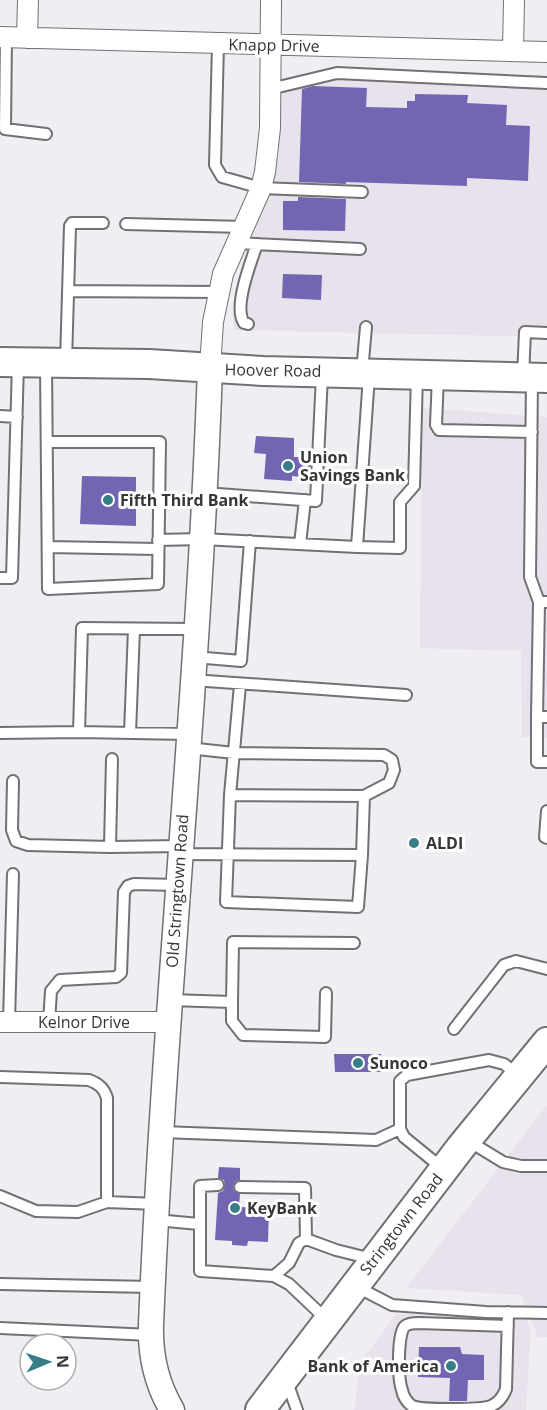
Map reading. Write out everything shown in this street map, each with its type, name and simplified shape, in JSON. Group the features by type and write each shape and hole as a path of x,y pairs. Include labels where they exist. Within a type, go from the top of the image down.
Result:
{"main road":[{"name":"Hoover Road","path":"9,363 149,364 534,378"},
{"name":"Stringtown Road","path":"260,1410 466,1140 546,1047"}],"street":[{"path":"27,38 28,0"},
{"path":"210,368 211,336 223,274 261,188 268,156 271,0"},
{"path":"513,50 514,0"},
{"name":"Knapp Drive","path":"3,37 547,52"},
{"name":"Old Stringtown Road","path":"165,1407 155,1373 151,1335 152,1287 202,539 210,368"},
{"name":"Kelnor Drive","path":"5,1022 49,1023 169,1011"}],"lane":[{"path":"3,37 5,129 46,134"},
{"path":"218,44 215,165 222,177 261,188 362,192"},
{"path":"270,89 337,73 547,83"},
{"path":"47,442 160,442 158,584 48,589 47,442 56,363 68,291 70,226 72,223 104,224"},
{"path":"126,224 240,235 257,244 360,249"},
{"path":"248,324 244,323 241,318 241,300 257,244"},
{"path":"68,291 219,292"},
{"path":"357,547 366,327"},
{"path":"547,333 525,332 534,378 530,577 543,602 542,717 537,762 547,762"},
{"path":"0,578 12,578 16,417 9,363"},
{"path":"204,493 316,501 322,371"},
{"path":"428,374 436,425 440,430 532,432"},
{"path":"48,547 158,544 202,539 400,548 400,502 414,486 428,374"},
{"path":"0,416 16,417"},
{"path":"300,544 304,500"},
{"path":"193,669 241,661 250,541"},
{"path":"79,732 82,628 195,629"},
{"path":"130,733 134,629"},
{"path":"193,669 240,685 406,695"},
{"path":"240,685 230,795 226,902 358,907 363,796"},
{"path":"0,733 130,733 188,741 234,753 384,755 393,760 394,770 389,783 363,796 230,795"},
{"path":"110,847 112,759"},
{"path":"13,782 12,830 16,841 28,845 180,850 227,854 362,855"},
{"path":"547,811 545,837 547,838"},
{"path":"5,1022 5,956 14,874"},
{"path":"49,1023 51,991 60,980 116,978 121,973 124,892 128,886 134,884 178,885"},
{"path":"326,993 325,1037 243,1035 232,1021 233,942 354,943"},
{"path":"454,1029 504,965 516,961 547,969"},
{"path":"169,1011 232,1002"},
{"path":"443,1170 404,1137 399,1129 400,1080 407,1075 489,1060 504,1064 520,1076"},
{"path":"0,1077 89,1080 104,1089 107,1098 107,1202"},
{"path":"162,1132 376,1140 399,1129"},
{"path":"466,1140 502,1162 521,1166 547,1167"},
{"path":"218,1185 200,1186 200,1270 274,1276 288,1284 327,1321"},
{"path":"240,1186 305,1188 306,1239"},
{"path":"0,1196 36,1211 78,1212 107,1202 200,1224"},
{"path":"274,1276 289,1263 299,1243 306,1239 336,1250 374,1259"},
{"path":"0,1284 152,1287"},
{"path":"354,1285 392,1305 547,1313"},
{"path":"508,1312 508,1326 506,1389 504,1395 495,1404 481,1409 418,1409 408,1402 402,1391 400,1377 400,1337 407,1325 419,1323 508,1326"},
{"path":"0,1328 151,1335"},
{"path":"285,1376 297,1410"}],"shaded area":[{"path":"337,68 547,76 547,337 235,330 233,317 258,221 279,156 281,81"},
{"path":"422,408 547,417 547,738 522,737 521,651 420,648"},
{"path":"547,1105 547,1337 538,1337 521,1295 406,1288"},
{"path":"396,1314 524,1315 531,1328 526,1410 354,1410 360,1363"}],"building":[{"path":"313,86 367,88 366,107 407,108 407,101 415,101 415,94 468,95 467,103 507,105 506,125 530,126 528,181 467,178 467,186 299,182 302,89"},
{"path":"298,197 346,199 345,231 283,230 283,201 298,201"},
{"path":"283,274 322,275 321,300 282,298"},
{"name":"Union Savings Bank","path":"256,436 294,438 294,457 311,457 310,478 292,476 292,481 264,479 266,454 254,453"},
{"name":"Fifth Third Bank","path":"82,476 136,477 136,526 80,524"},
{"name":"Sunoco","path":"334,1054 381,1054 381,1072 335,1072"},
{"name":"KeyBank","path":"219,1167 240,1168 240,1180 236,1181 233,1186 234,1191 240,1194 239,1207 269,1208 268,1242 248,1241 247,1246 232,1245 232,1241 215,1240 218,1193 223,1191 225,1185 224,1180 218,1178"},
{"name":"Bank of America","path":"419,1347 460,1347 462,1354 484,1355 484,1380 468,1380 467,1401 449,1401 450,1378 418,1377"}],"place":[{"name":"Union Savings Bank","path":"288,466"},
{"name":"Fifth Third Bank","path":"108,500"},
{"name":"ALDI","path":"414,843"},
{"name":"Sunoco","path":"358,1063"},
{"name":"KeyBank","path":"235,1208"},
{"name":"Bank of America","path":"451,1366"}]}
